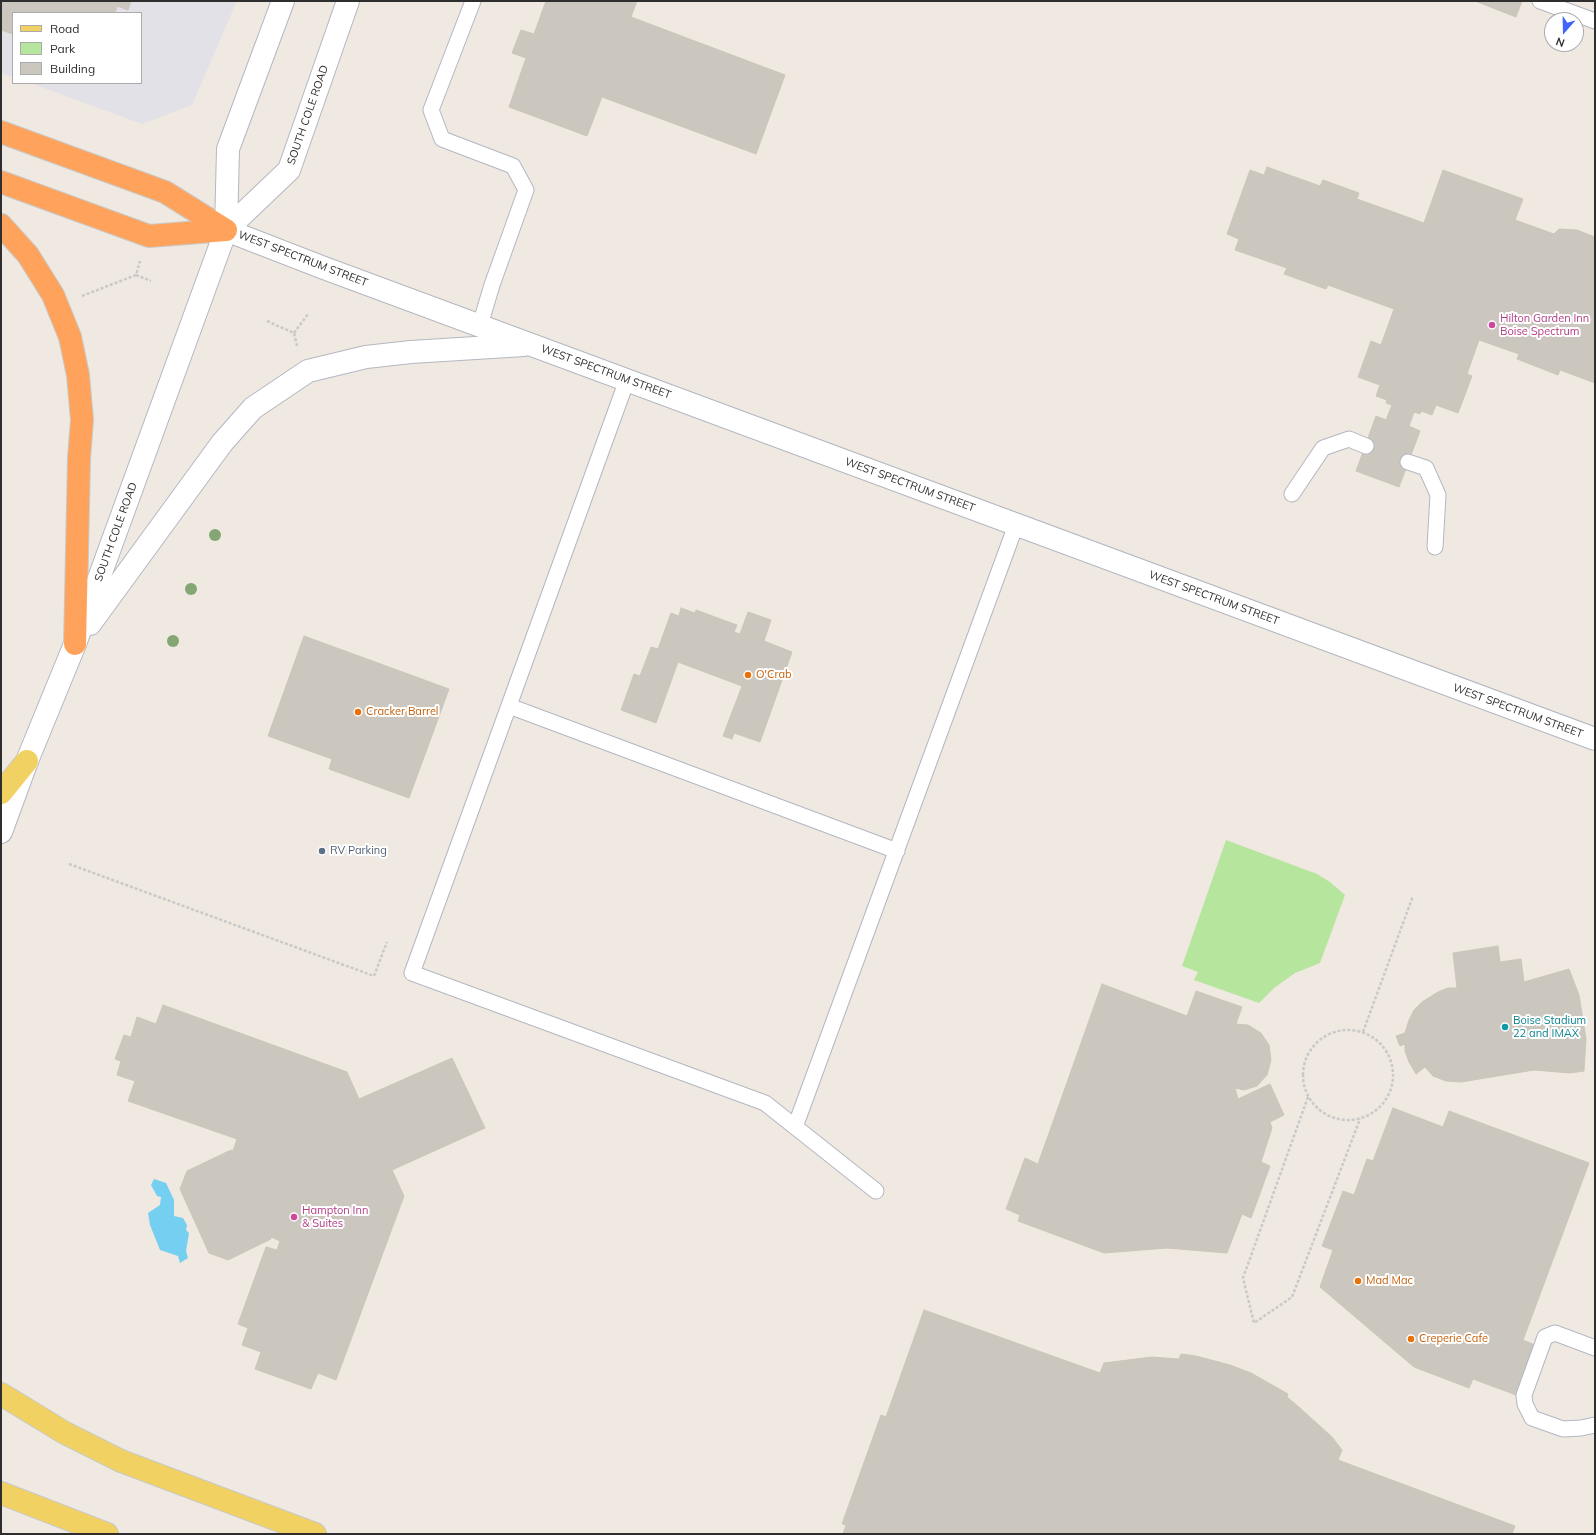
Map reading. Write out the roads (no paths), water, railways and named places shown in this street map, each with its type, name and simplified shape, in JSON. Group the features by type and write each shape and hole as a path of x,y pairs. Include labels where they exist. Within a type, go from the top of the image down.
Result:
{"highway":[{"path":"1,132 165,192 226,230"},
{"path":"1,182 149,236 226,230"},
{"path":"1,226 28,255 53,295 70,337 78,375 82,420 79,458 75,644"}],"main road":[{"name":"SOUTH COLE ROAD","path":"1,832 27,761 75,644 226,230 228,149 283,1"},
{"path":"333,1 341,21"},
{"name":"SOUTH COLE ROAD","path":"226,230 289,170 348,1"},
{"name":"WEST SPECTRUM STREET","path":"226,230 480,326 1595,739"},
{"path":"75,644 222,442 254,408 308,371 366,357 411,352 532,345"},
{"path":"1,793 27,761"},
{"path":"1,1394 65,1433 121,1460 315,1534"},
{"path":"1,1493 107,1534"}],"lane":[{"path":"473,1 431,110 442,140 513,166 526,190 492,285 480,326"},
{"path":"1540,1 1595,21"},
{"path":"627,380 412,973 765,1103 876,1191"},
{"path":"1292,494 1323,448 1349,439 1366,446"},
{"path":"1408,462 1426,468 1438,495 1435,547"},
{"path":"795,1127 1016,525"},
{"path":"509,706 897,851"},
{"path":"1595,1348 1555,1333 1545,1337 1524,1395 1525,1404 1532,1418 1564,1429 1581,1428 1595,1424"}],"water":[{"path":"154,1179 166,1183 174,1200 174,1216 183,1218 187,1225 186,1230 189,1233 186,1251 188,1258 180,1263 178,1256 160,1250 150,1225 148,1213 160,1205 161,1197 157,1196 151,1185"}],"place":[{"name":"Hilton Garden Inn Boise Spectrum","path":"1492,325"},
{"name":"O'Crab","path":"748,675"},
{"name":"Cracker Barrel","path":"358,712"},
{"name":"RV Parking","path":"322,851"},
{"name":"Boise Stadium 22 and IMAX","path":"1505,1027"},
{"name":"Hampton Inn & Suites","path":"294,1217"},
{"name":"Mad Mac","path":"1358,1281"},
{"name":"Creperie Cafe","path":"1411,1339"}]}
